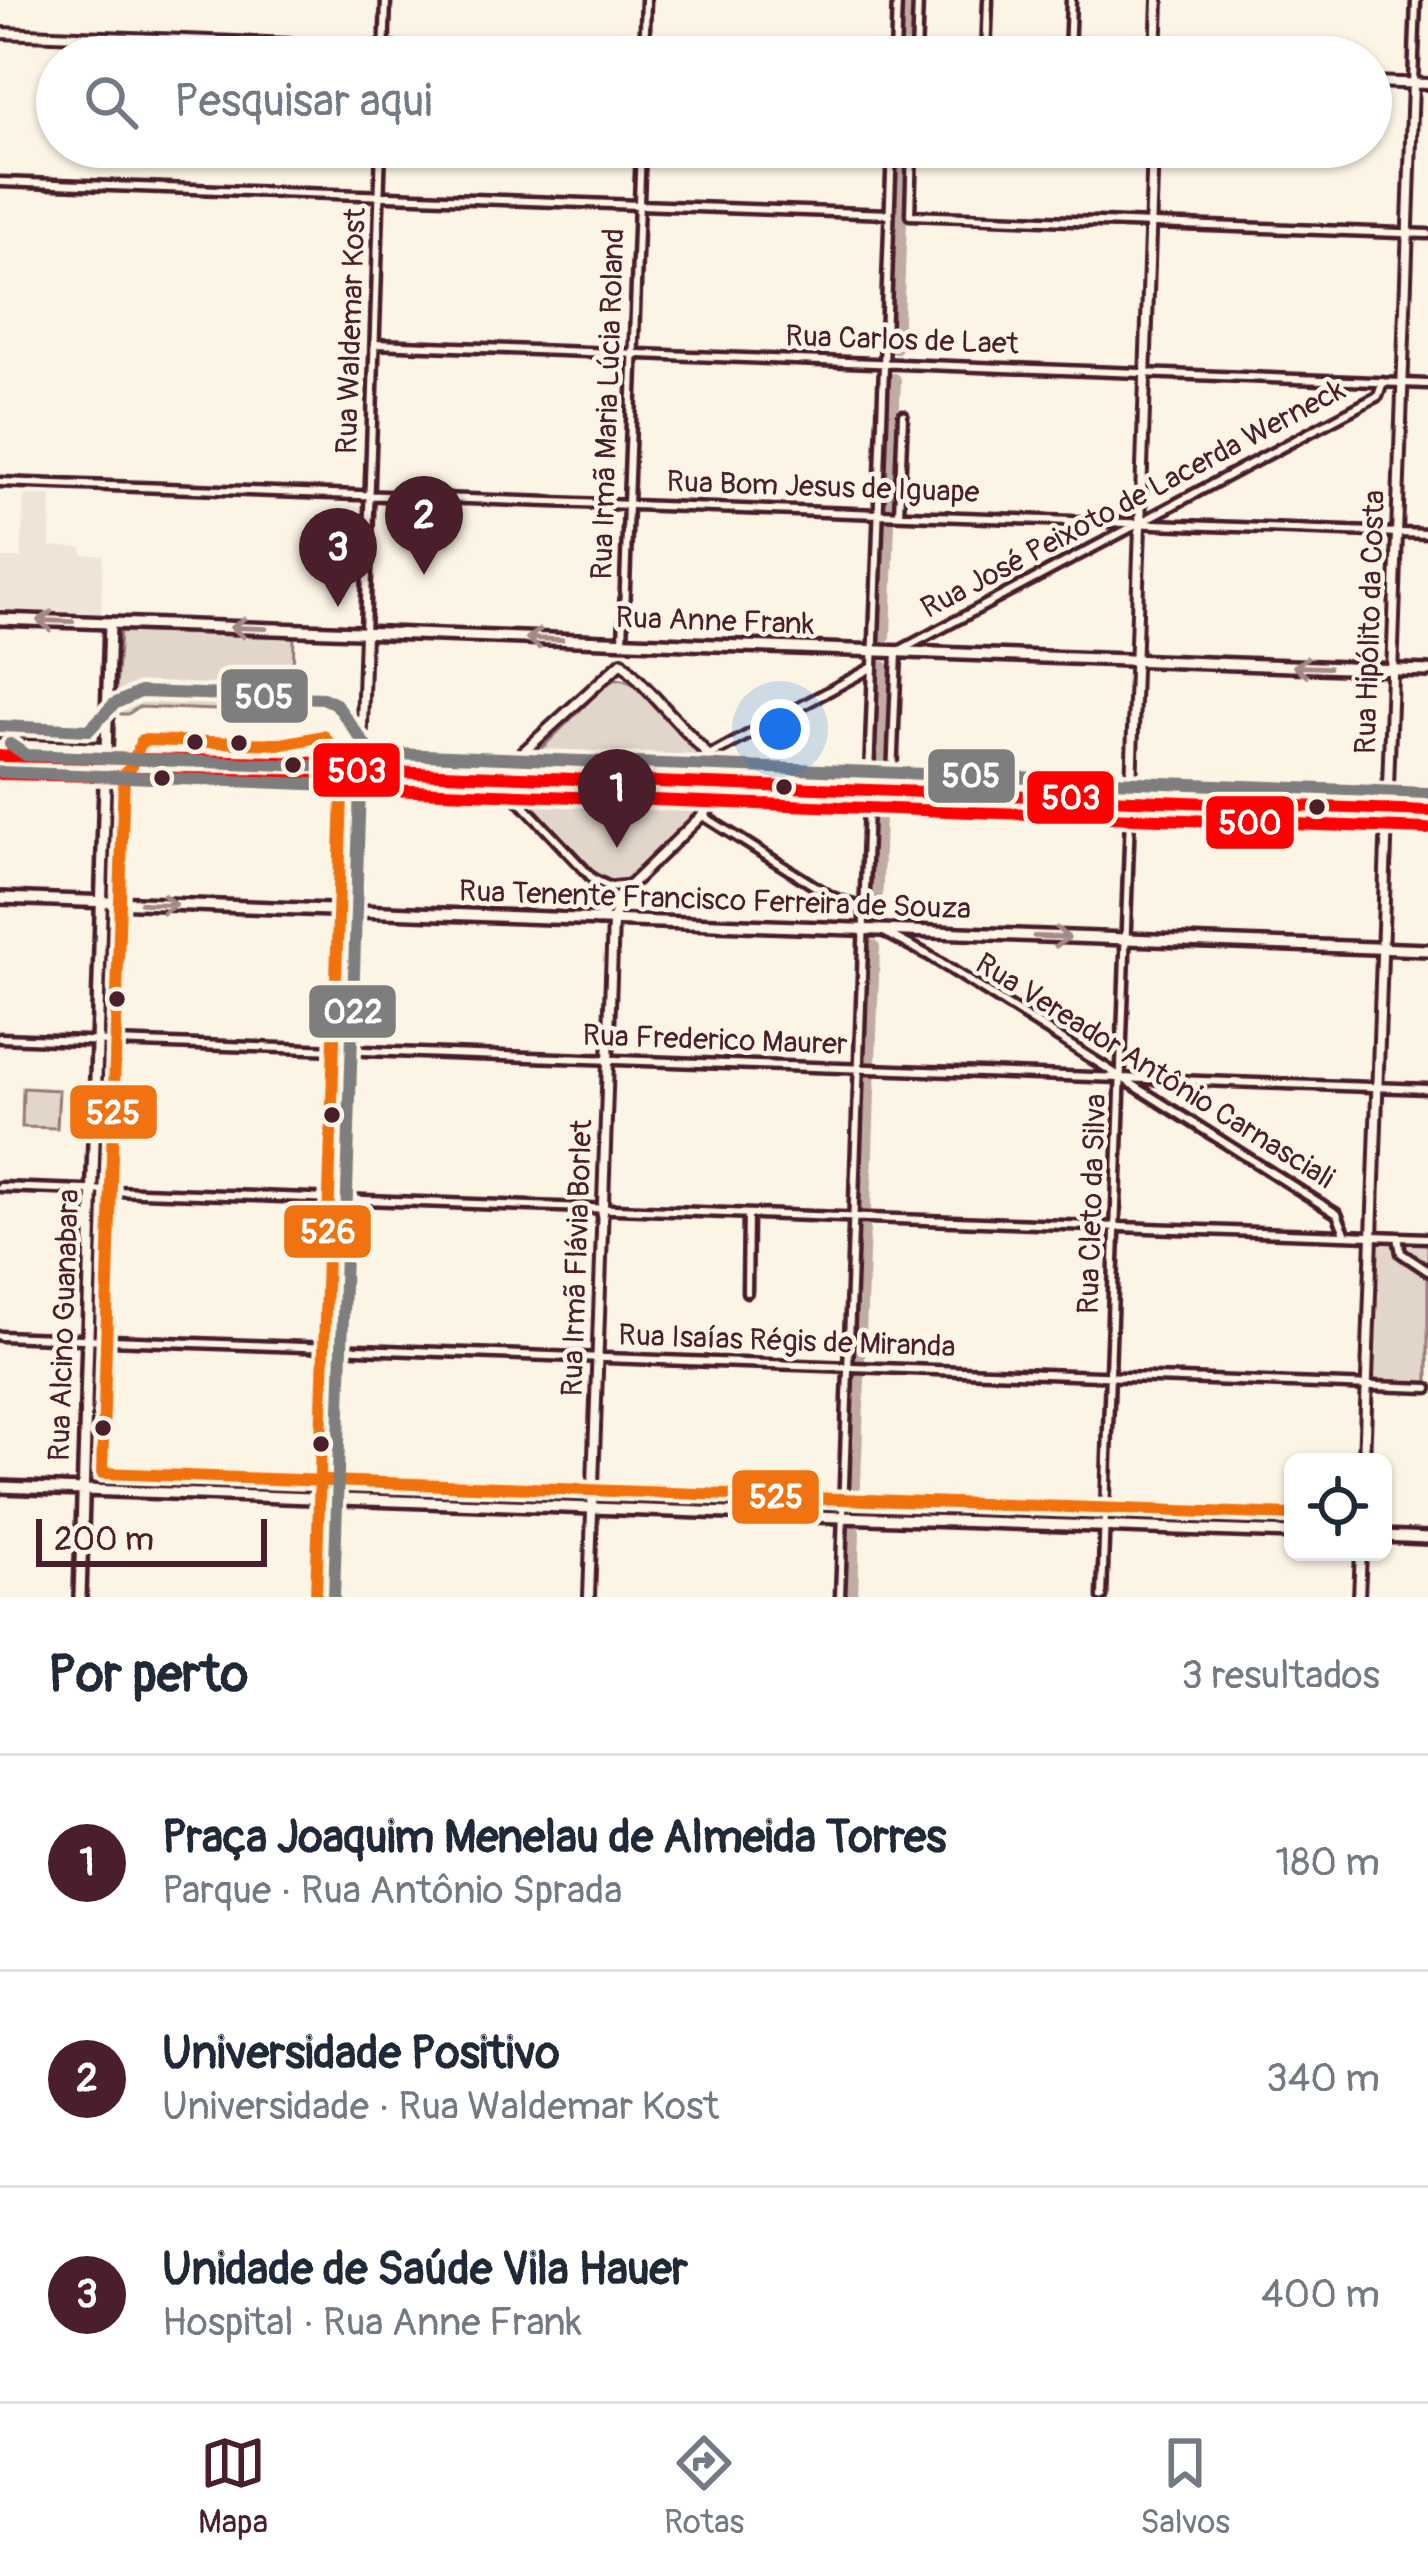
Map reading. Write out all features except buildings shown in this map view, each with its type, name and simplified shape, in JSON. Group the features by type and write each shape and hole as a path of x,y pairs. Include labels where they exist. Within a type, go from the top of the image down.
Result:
{"main road":[{"name":"Rua Anne Frank","path":"0,620 1428,671"},
{"name":"Rua Alcino Guanabara","path":"80,1597 110,623"},
{"path":"597,920 627,888"},
{"name":"Rua Tenente Francisco Ferreira de Souza","path":"0,898 1428,950"},
{"path":"0,1486 1284,1533"},
{"path":"1392,1536 1428,1538"}],"street":[{"path":"385,36 386,0"},
{"path":"642,36 646,0"},
{"path":"896,36 897,0"},
{"path":"916,36 917,0"},
{"path":"987,36 988,0"},
{"path":"1070,36 1071,0"},
{"path":"1157,36 1158,0"},
{"name":"Rua Hipólito da Costa","path":"1364,1453 1415,0"},
{"path":"0,33 58,36"},
{"path":"1392,83 1428,84"},
{"name":"Rua Waldemar Kost","path":"334,1597 381,168"},
{"name":"Rua Irmã Maria Lúcia Roland","path":"622,662 640,168"},
{"path":"869,776 891,168"},
{"path":"911,168 910,215 1428,234"},
{"path":"1130,788 1152,168"},
{"path":"0,182 889,214"},
{"name":"Rua Carlos de Laet","path":"375,344 1428,384"},
{"name":"Rua José Peixoto de Lacerda Werneck","path":"897,652 1378,396 1384,382"},
{"path":"899,514 903,415"},
{"name":"Rua Bom Jesus de Iguape","path":"0,482 1428,534"},
{"path":"892,777 897,652"},
{"path":"509,764 622,662 722,770 719,800 627,888 593,879 511,792"},
{"path":"709,756 873,667"},
{"path":"0,744 106,748"},
{"path":"362,758 1428,797"},
{"path":"0,772 1428,826"},
{"path":"840,1597 868,805"},
{"name":"Rua Cleto da Silva","path":"1102,1597 1130,813"},
{"path":"705,817 832,897 865,910"},
{"name":"Rua Irmã Flávia Borlet","path":"589,1597 613,921 627,888"},
{"name":"Rua Vereador Antônio Carnasciali","path":"881,931 928,955 1337,1214 1346,1235"},
{"path":"928,932 924,944 928,955"},
{"name":"Rua Frederico Maurer","path":"0,1038 1428,1089"},
{"path":"0,1186 1428,1238"},
{"path":"747,1292 748,1214"},
{"path":"1398,1237 1401,1253 1428,1271"},
{"name":"Rua Isaías Régis de Miranda","path":"0,1336 1428,1388"},
{"path":"1359,1597 1360,1561"}],"shaded area":[{"path":"24,495 51,496 50,546 103,555 101,613 0,609 0,558 21,558"},
{"path":"120,631 294,637 292,713 139,707 121,714 115,703"},
{"path":"617,679 655,699 708,766 528,762 606,684"},
{"path":"528,795 703,802 706,806 626,883 610,884 598,878 526,803"},
{"path":"23,1088 59,1090 57,1128 22,1127"},
{"path":"1374,1240 1428,1242 1428,1383 1369,1381"}],"waterway":[{"path":"907,36 908,0"},
{"path":"895,347 902,168"},
{"path":"889,500 894,380"},
{"path":"884,636 888,524"},
{"path":"880,762 883,668"},
{"path":"875,915 878,817"},
{"path":"864,1209 873,947"},
{"path":"858,1362 863,1227"},
{"path":"853,1507 858,1379"},
{"path":"851,1597 853,1532"}],"transit line":[{"name":"505","path":"1,726 89,730 114,704 140,692 323,698 336,704 371,753 1428,793"},
{"name":"526","path":"282,744 324,736 343,763 316,1596"},
{"name":"525","path":"282,744 142,740 124,774 102,1473 1284,1515"},
{"name":"505","path":"10,744 26,755 388,769"},
{"name":"503","path":"0,756 326,763 361,771 1428,811"},
{"name":"022","path":"0,772 360,786 334,1597"},
{"name":"500","path":"0,774 324,781 360,789 1427,829"}],"place":[{"name":"Universidade Positivo","path":"424,575"},
{"name":"Unidade de Saúde Vila Hauer","path":"338,607"},
{"name":"Praça Joaquim Menelau de Almeida Torres","path":"617,848"}]}
